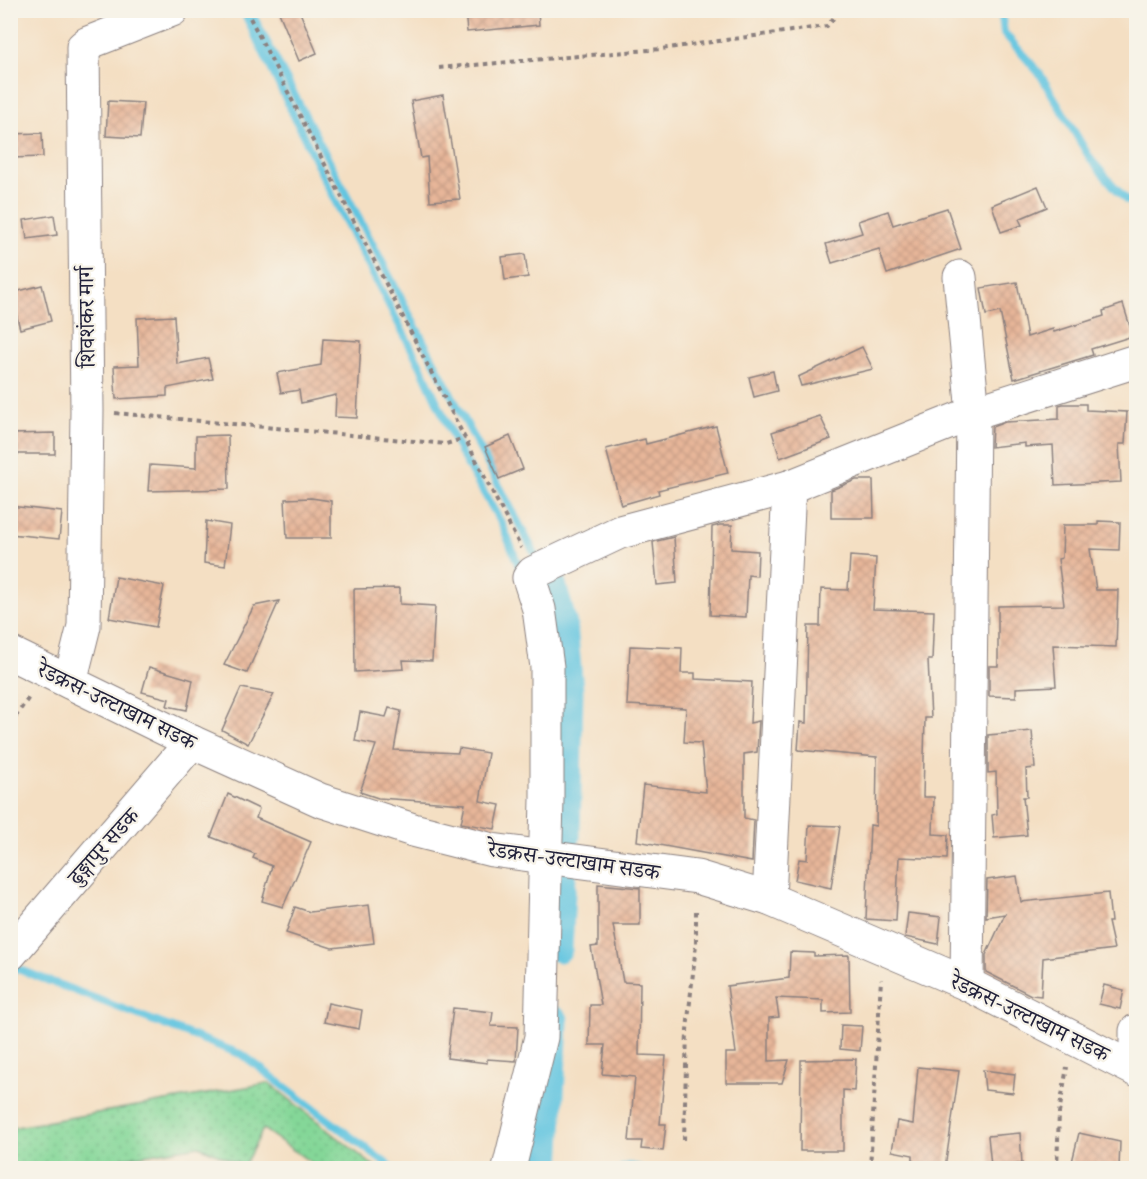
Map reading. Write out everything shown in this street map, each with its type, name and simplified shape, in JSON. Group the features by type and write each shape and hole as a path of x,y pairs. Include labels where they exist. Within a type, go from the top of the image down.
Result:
{"street":[{"name":"शिवशंकर मार्ग","path":"70,682 84,626 87,411 83,48 88,43 172,10"},
{"path":"960,277 973,414 967,984"},
{"path":"509,1168 541,1037 547,667 539,609 529,578 533,573 620,532 789,486 973,414 1137,361"},
{"path":"769,899 789,486"},
{"name":"रेडक्रस-उल्टाखाम सडक","path":"10,652 192,742 320,800 412,830 492,850 697,877 769,899 967,984 1136,1070"},
{"name":"ढुङ्गापुर सडक","path":"13,952 192,742"},
{"path":"1136,1070 1137,1031"}],"path":[{"path":"246,10 463,440 533,573"},
{"path":"439,68 661,49 827,26 840,10"},
{"path":"87,411 446,444 463,440"},
{"path":"684,1140 687,1030 696,944 697,877"},
{"path":"870,1168 883,948"},
{"path":"1057,1168 1059,1113 1072,1037"}],"green space":[{"path":"269,1083 376,1168 319,1168 263,1129 244,1166 199,1146 119,1159 114,1168 11,1168 11,1128"}],"building":[{"path":"278,10 299,10 317,53 299,61"},
{"path":"465,10 538,10 539,25 467,32"},
{"path":"443,95 460,199 430,201 427,157 421,158 411,101"},
{"path":"108,101 143,103 140,138 106,136"},
{"path":"42,133 43,157 10,158 10,134"},
{"path":"1038,186 1047,207 1019,219 1022,225 1001,232 992,205"},
{"path":"947,208 961,249 887,274 879,249 832,263 826,244 862,233 858,221 888,211 893,225"},
{"path":"54,215 57,235 27,239 24,220"},
{"path":"525,254 528,277 505,280 502,257"},
{"path":"1017,282 1027,337 1053,329 1054,332 1104,316 1103,311 1123,304 1133,336 1091,349 1093,355 1014,379 1000,312 986,315 981,288"},
{"path":"42,285 51,321 20,329 11,293"},
{"path":"174,316 177,364 208,358 213,379 167,388 167,396 116,399 114,366 139,365 137,318"},
{"path":"323,339 361,341 357,418 335,417 336,395 301,403 299,390 281,393 277,373 321,365"},
{"path":"862,347 873,369 801,386 798,377"},
{"path":"773,371 777,391 754,397 749,377"},
{"path":"1086,404 1086,410 1127,412 1125,444 1119,444 1121,482 1055,485 1053,445 1025,447 1025,443 991,447 992,427 1005,422 1059,419 1059,405"},
{"path":"820,416 831,439 780,458 772,432"},
{"path":"716,426 728,473 658,490 659,494 621,505 606,449 645,439 646,444"},
{"path":"55,433 55,454 10,454 10,434"},
{"path":"228,435 229,489 148,491 150,465 196,468 196,436"},
{"path":"510,436 523,469 499,479 485,447"},
{"path":"856,480 873,480 874,518 831,518 831,490"},
{"path":"311,498 331,501 331,538 287,538 285,499"},
{"path":"10,506 62,512 59,539 10,534"},
{"path":"206,521 230,525 225,566 204,563"},
{"path":"1098,521 1120,522 1119,550 1090,549 1096,590 1118,590 1116,647 1053,645 1056,686 1016,688 1016,697 989,696 989,666 998,666 998,606 1064,605 1058,559 1062,558 1063,525 1098,525"},
{"path":"732,525 731,549 758,551 757,576 748,575 746,617 710,615 712,527"},
{"path":"674,537 677,583 657,585 653,542"},
{"path":"850,556 876,558 873,609 934,611 932,660 928,660 931,718 925,718 923,797 934,797 933,834 948,835 947,859 899,857 896,921 866,919 870,825 876,826 877,757 798,750 800,722 806,723 808,626 820,626 821,589 848,590"},
{"path":"116,577 164,586 156,627 109,618"},
{"path":"400,588 400,604 435,606 432,661 403,660 404,669 355,672 354,589"},
{"path":"279,601 247,673 224,665 254,606"},
{"path":"630,646 682,648 681,673 695,673 695,679 752,682 750,723 759,721 757,752 744,754 744,818 754,820 752,862 637,841 643,785 706,792 701,743 684,742 686,708 627,705"},
{"path":"149,667 193,680 187,710 167,706 169,699 142,692"},
{"path":"241,688 274,694 248,744 222,730"},
{"path":"389,708 401,711 394,750 458,753 459,748 488,753 480,801 500,805 495,829 461,823 465,804 378,798 360,792 376,745 355,741 360,712 386,717"},
{"path":"1032,731 1035,768 1026,769 1027,797 1023,797 1027,835 994,838 992,815 997,814 996,772 988,773 988,735"},
{"path":"228,794 259,809 256,818 311,842 283,907 262,901 272,866 253,858 255,854 211,837"},
{"path":"809,825 840,826 831,888 795,880 799,859 807,860"},
{"path":"1017,876 1021,902 1108,893 1111,922 1108,922 1114,949 1043,958 1041,996 1031,995 986,972 986,955 1005,914 986,917 987,880"},
{"path":"598,884 640,888 640,925 613,925 623,982 640,983 639,1055 666,1056 660,1124 666,1124 663,1151 641,1149 642,1141 629,1141 635,1077 602,1074 605,1045 589,1045 590,1005 601,1005 591,947 598,946"},
{"path":"369,905 374,943 332,948 286,933 295,907 310,912"},
{"path":"908,913 941,917 938,944 905,937"},
{"path":"790,952 814,953 814,956 849,955 850,1012 823,1013 823,1000 776,998 779,1017 769,1018 769,1061 789,1060 782,1083 726,1083 726,1053 736,1053 727,986 789,978"},
{"path":"1104,985 1124,990 1120,1009 1099,1004"},
{"path":"328,1003 362,1010 359,1029 324,1022"},
{"path":"453,1008 493,1012 491,1026 518,1027 516,1061 487,1059 487,1063 447,1058"},
{"path":"841,1025 862,1026 860,1051 840,1049"},
{"path":"856,1059 854,1091 843,1090 843,1151 800,1151 801,1060"},
{"path":"918,1067 959,1071 945,1168 913,1168 913,1155 892,1151 897,1121 913,1124"},
{"path":"983,1070 1015,1074 1013,1093 985,1090"},
{"path":"1020,1133 1022,1164 991,1166 988,1136"},
{"path":"1079,1133 1120,1142 1119,1168 1071,1166"}],"waterway":[{"path":"243,10 333,197 421,367 460,452 502,524 522,574"},
{"path":"250,10 538,560"},
{"path":"1001,10 1004,33 1040,74 1091,160 1126,200 1136,203"},
{"path":"552,581 564,625 570,690 567,837"},
{"path":"559,949 563,874"},
{"path":"10,966 243,1055 392,1168"},
{"path":"547,1168 555,1020"},
{"path":"622,1168 629,1166 639,1168"}]}
